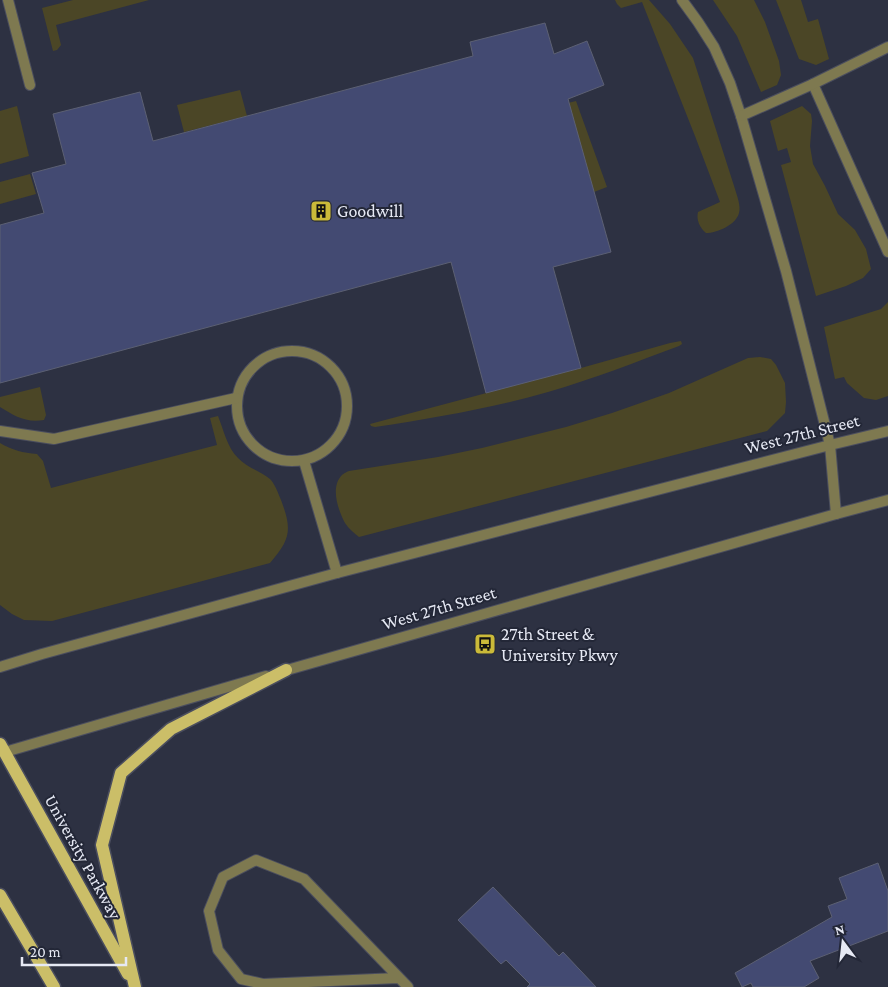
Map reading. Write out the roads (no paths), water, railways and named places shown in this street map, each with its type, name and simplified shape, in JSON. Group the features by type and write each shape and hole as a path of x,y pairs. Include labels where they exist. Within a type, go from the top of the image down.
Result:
{"main road":[{"path":"135,987 102,845 121,773 171,729 286,670"},
{"name":"University Parkway","path":"2,750 135,987"},
{"path":"0,895 54,987"}],"street":[{"path":"8,0 30,85"},
{"path":"682,0 714,47 730,83 741,116 786,271 830,444 836,514"},
{"path":"741,116 813,84 888,47"},
{"path":"813,84 888,252"},
{"path":"284,351 302,351 320,358 334,370 344,386 348,405 345,424 336,440 322,454 304,461 286,462 269,457 254,447 242,434 237,417 236,398 242,382 252,367 267,356 284,351"},
{"path":"0,431 54,439 236,398"},
{"name":"West 27th Street","path":"0,667 337,573 830,444 888,431"},
{"path":"304,461 337,573"},
{"name":"West 27th Street","path":"2,750 888,500"},
{"path":"398,978 263,986 241,979 218,950 209,912 223,877 256,860 304,879 408,987"}],"place":[{"name":"Goodwill","path":"321,211"},
{"name":"27th Street & University Pkwy","path":"485,644"}]}
